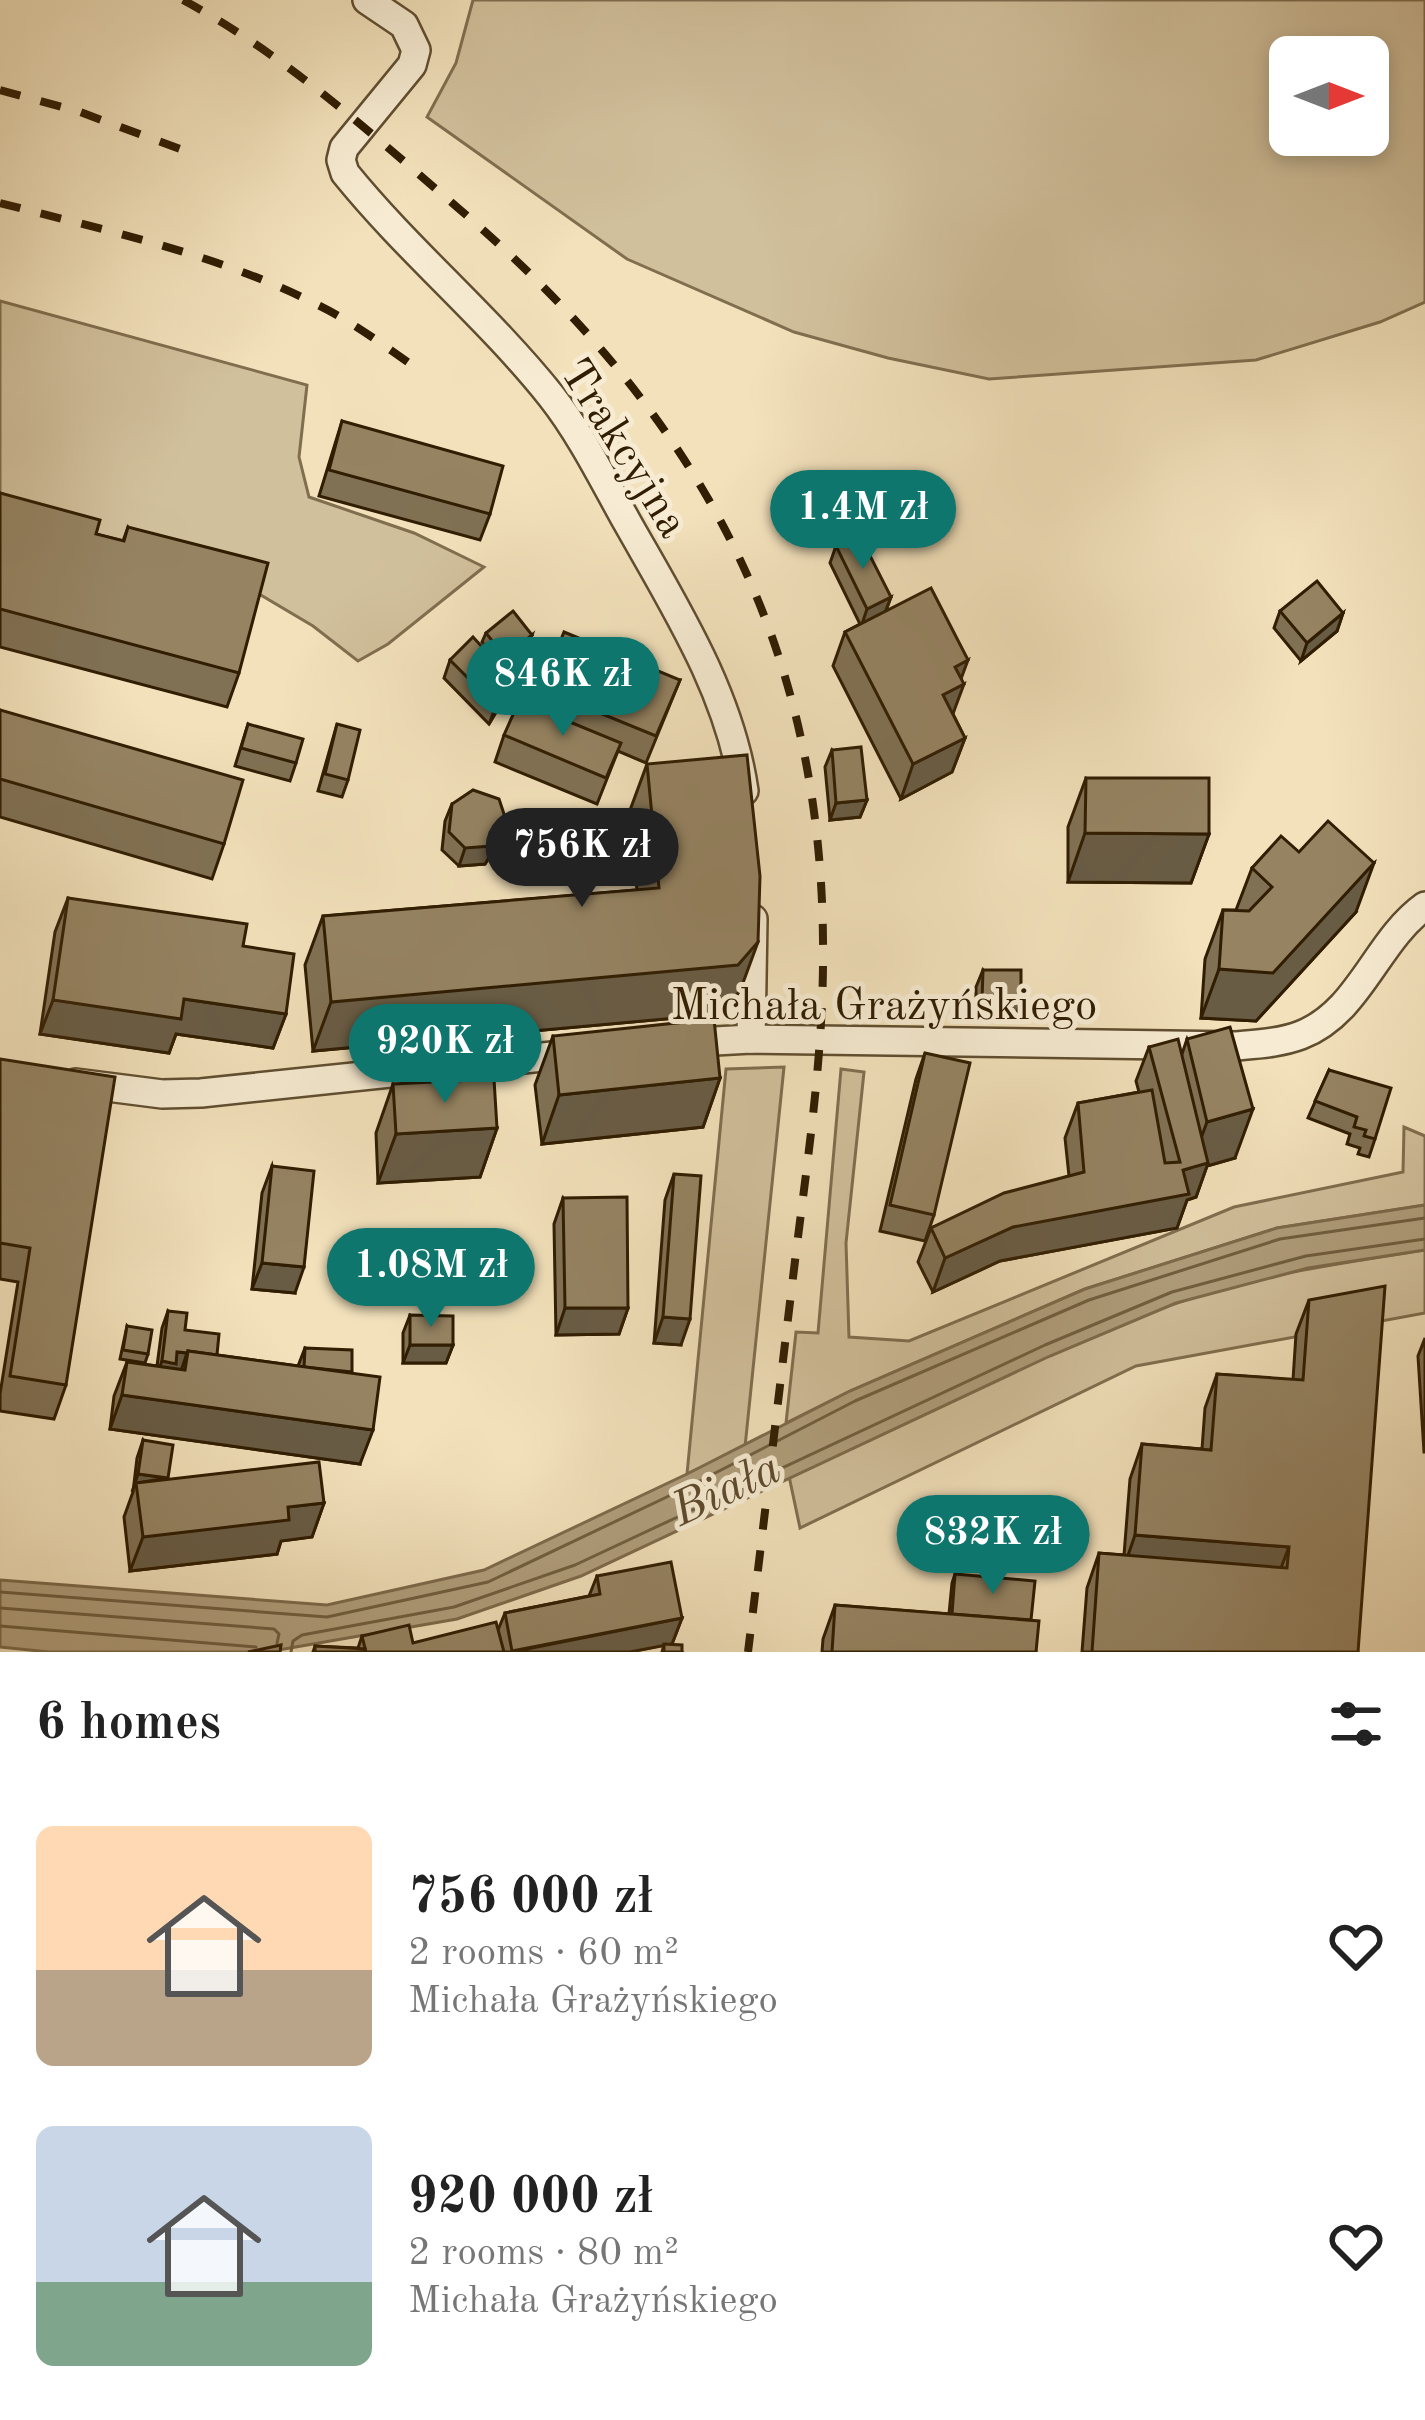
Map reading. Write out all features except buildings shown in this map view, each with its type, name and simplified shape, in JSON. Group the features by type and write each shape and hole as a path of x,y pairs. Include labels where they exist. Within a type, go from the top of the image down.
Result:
{"street":[{"name":"Trakcyjna","path":"367,0 404,25 416,50 412,65 344,148 345,173 488,323 554,400 707,670 736,743 747,827"},
{"path":"751,1039 752,887"},
{"name":"Michała Grażyńskiego","path":"43,1078 125,1091 201,1093 751,1039 1273,1043 1304,1034 1345,1004 1405,920 1425,906"}],"shaded area":[{"path":"473,0 1425,0 1425,302 1380,322 1256,360 989,379 794,332 627,259 427,117 456,63"},
{"path":"0,301 307,385 299,457 309,497 414,533 484,567 388,644 358,661 313,626 237,581 0,520"},
{"path":"784,1067 745,1447 687,1474 726,1069"},
{"path":"841,1069 864,1072 846,1243 849,1337 909,1341 1234,1207 1403,1172 1404,1127 1425,1136 1425,1205 1277,1228 1085,1289 786,1423 796,1332 818,1333"},
{"path":"1425,1250 1425,1313 1136,1366 800,1528 789,1476 1028,1364 1125,1323 1236,1285"}],"water":[{"name":"Biała","path":"1425,1205 1425,1250 1308,1268 1176,1303 1050,1356 581,1576 457,1619 267,1652 49,1652 0,1647 0,1580 327,1605 484,1570 850,1391 1085,1289 1277,1228"}],"railway":[{"path":"183,0 326,96 543,286 617,368 680,453 732,543 773,639 801,740 818,849 823,966 813,1114 748,1652"},
{"path":"0,90 80,112 191,153"},
{"path":"0,203 241,271 331,312 419,370"}]}
